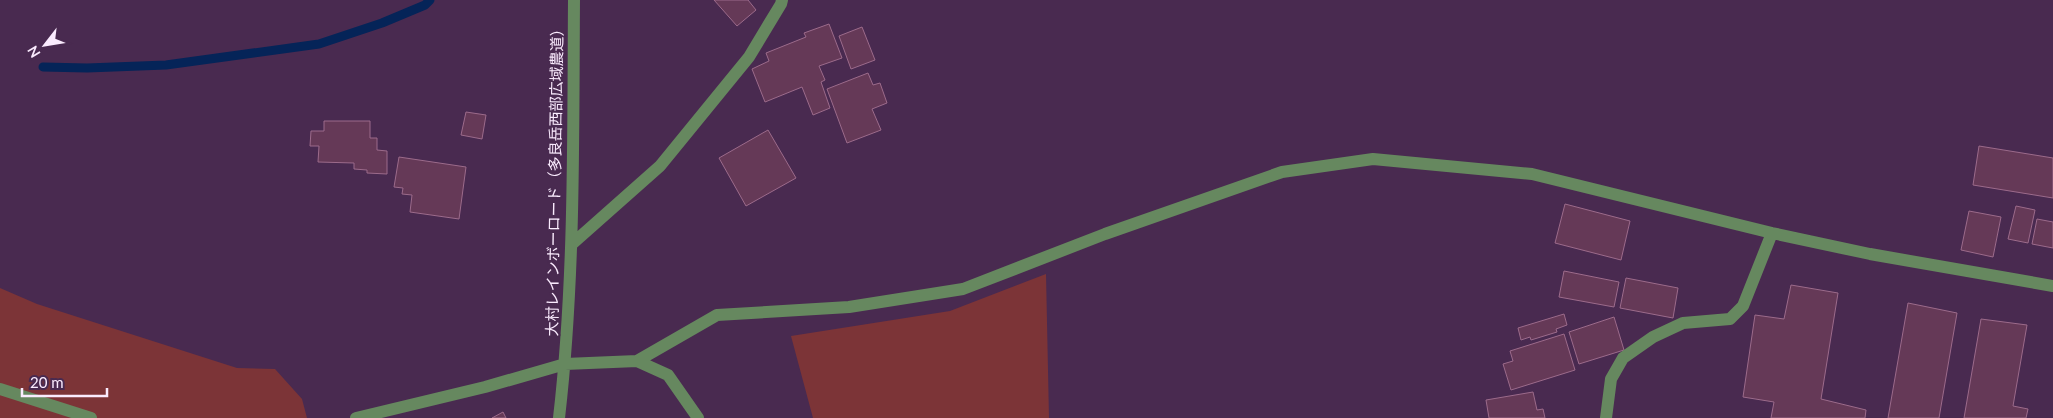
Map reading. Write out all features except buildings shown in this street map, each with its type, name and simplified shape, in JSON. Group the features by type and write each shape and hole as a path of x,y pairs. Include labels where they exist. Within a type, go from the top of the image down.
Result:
{"street":[{"name":"大村レインボーロード（多良岳西部広域農道）","path":"559,418 565,364 572,244 574,0"},
{"path":"572,244 660,166 749,57 782,0"},
{"path":"637,361 717,315 849,307 963,288 1105,234 1282,172 1373,159 1532,174 1772,233 1870,254 2053,286"},
{"path":"1606,418 1611,379 1623,358 1653,337 1683,323 1730,319 1743,306 1772,233"},
{"path":"356,418 485,387 565,364 637,361 668,375 698,418"},
{"path":"0,389 91,418"}],"shaded area":[{"path":"1046,274 1049,418 813,418 791,336 950,311"},
{"path":"0,288 37,304 237,368 275,369 302,399 307,418 0,418"}],"waterway":[{"path":"43,67 87,68 166,65 319,44 382,23 425,5 430,0"}]}
